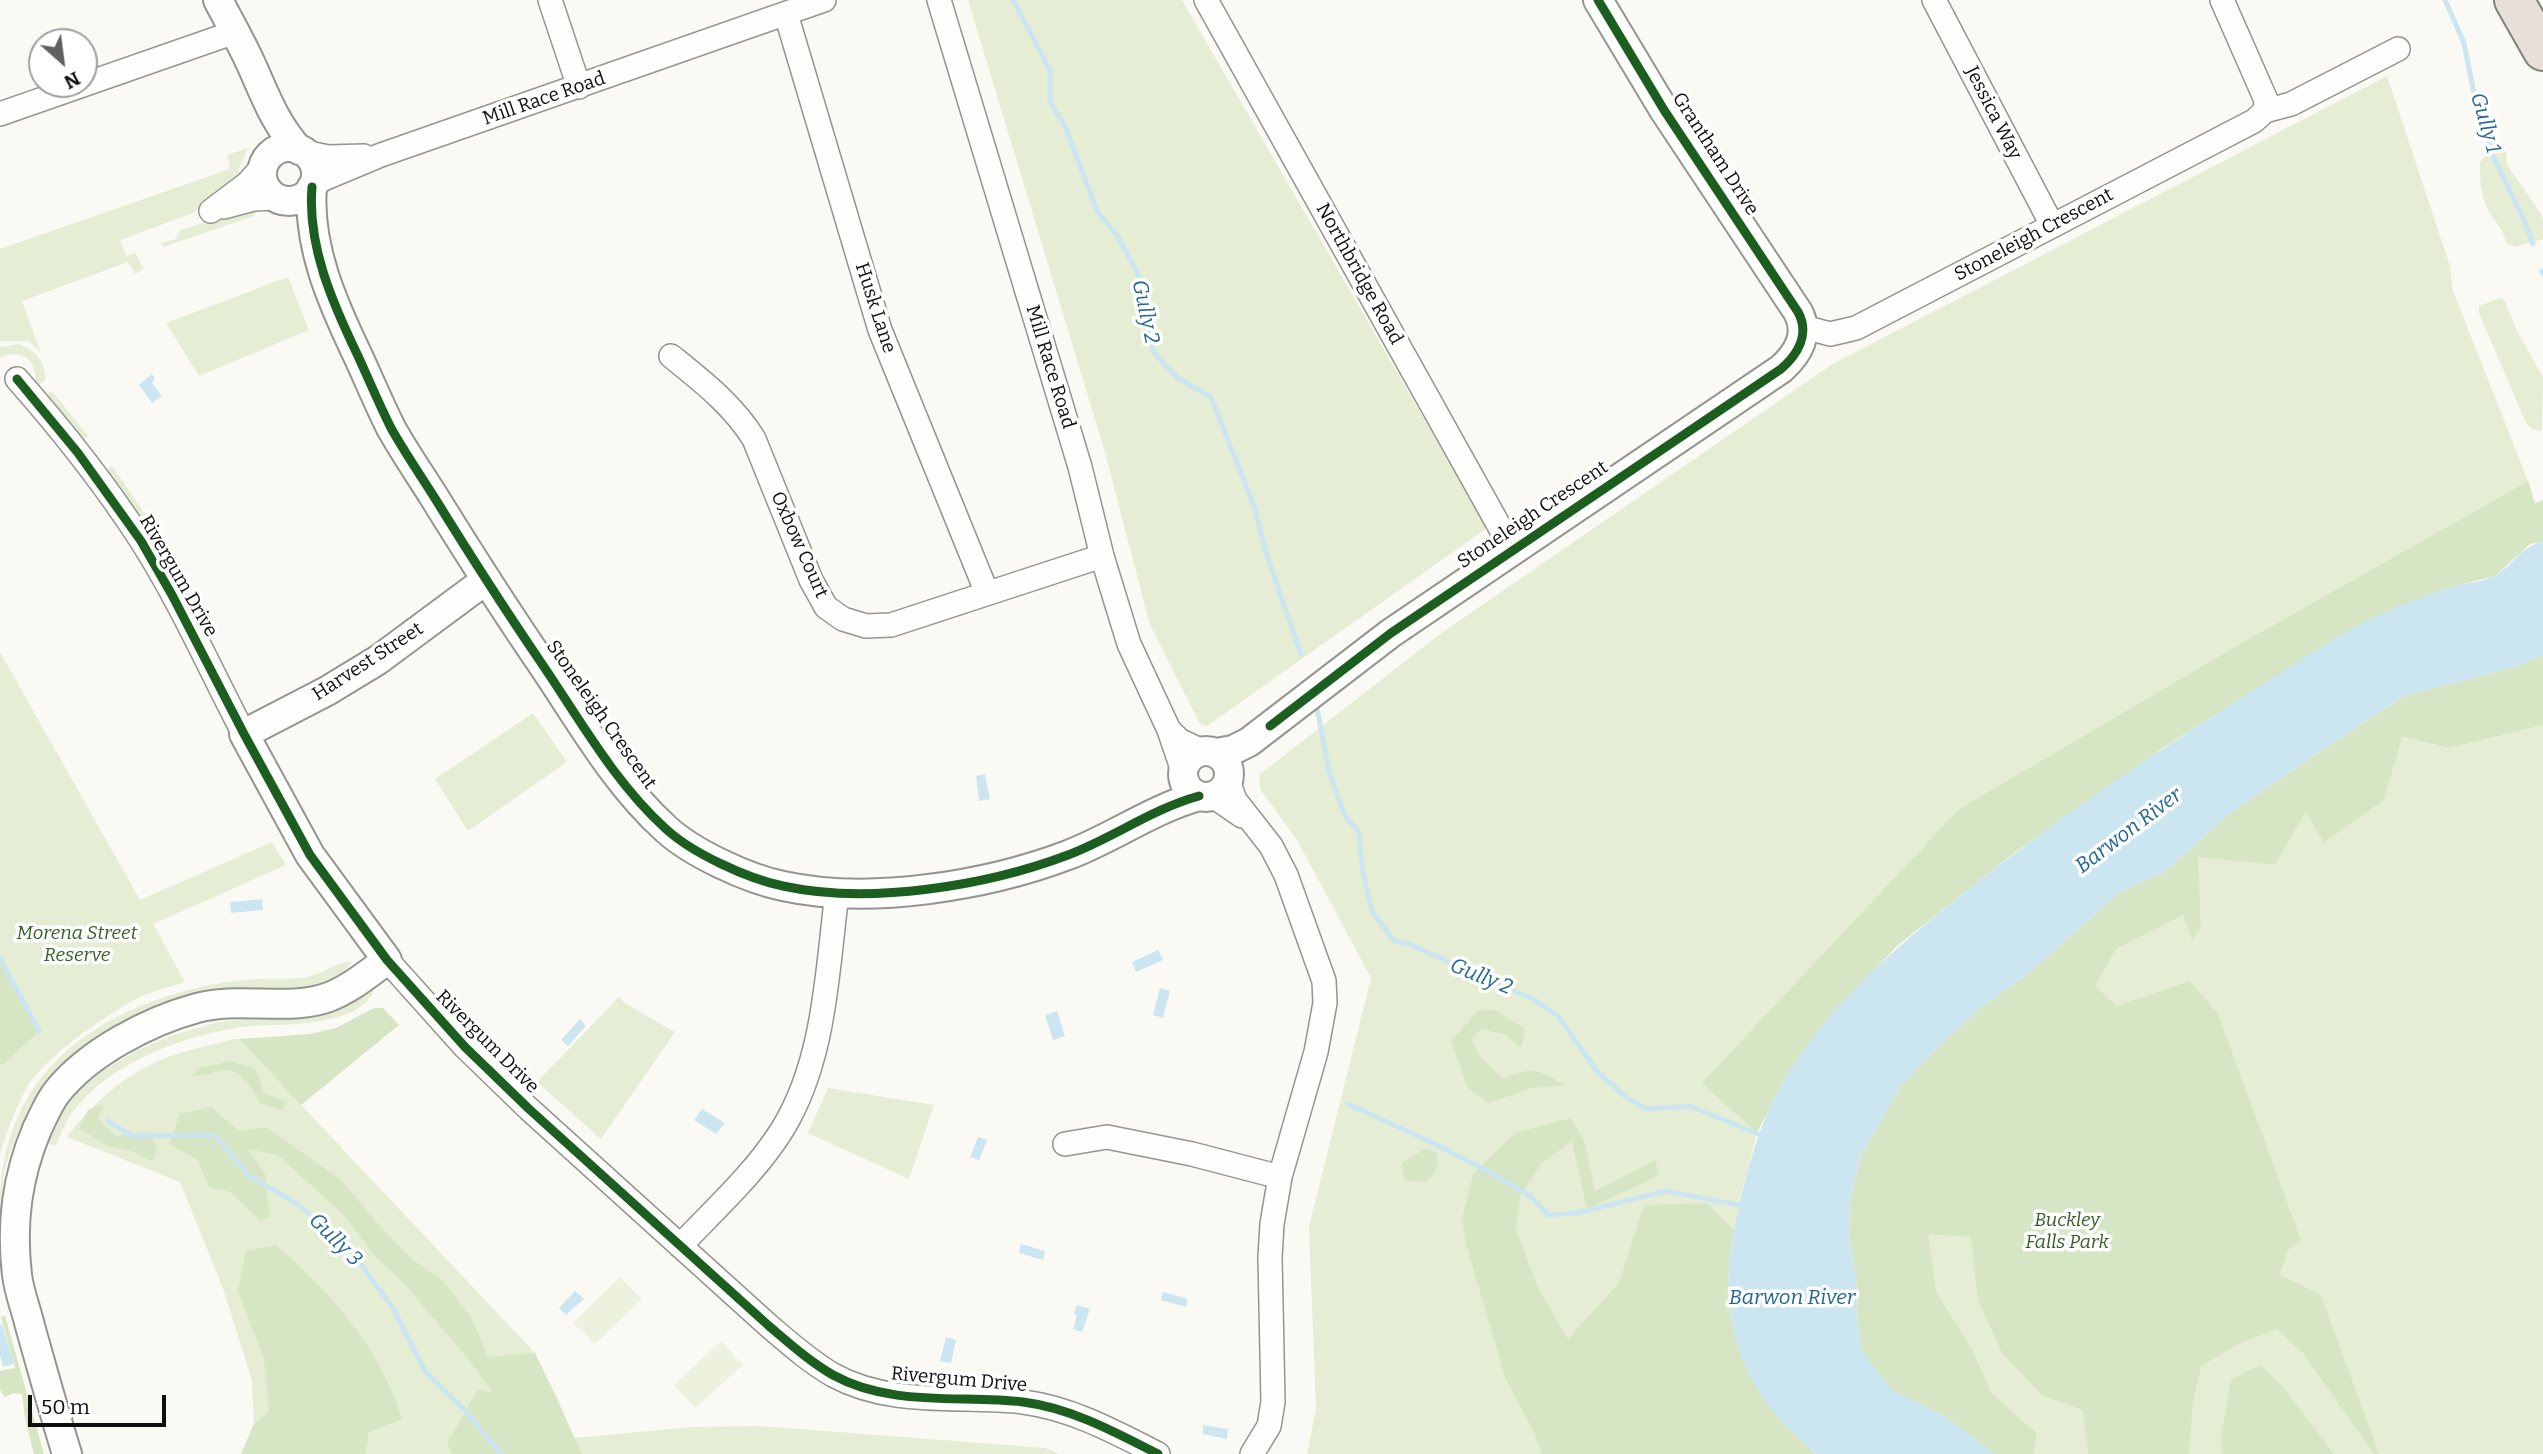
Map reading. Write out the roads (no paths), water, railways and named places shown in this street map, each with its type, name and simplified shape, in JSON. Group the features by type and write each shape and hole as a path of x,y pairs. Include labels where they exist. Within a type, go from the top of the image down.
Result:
{"highway":[{"path":"2514,0 2543,51"}],"street":[{"name":"Stoneleigh Crescent","path":"218,0 282,129 314,166 311,215 317,252 343,325 392,429 486,580 608,761 667,831 719,863 782,886 837,893 900,891 1002,877 1070,854 1148,816 1206,775 1233,750 1249,742 1391,633 1782,369 1793,359 1801,345 1804,327 1830,334 1856,328 2254,121 2265,111 2291,104 2398,49"},
{"path":"550,0 579,87"},
{"name":"Mill Race Road","path":"381,155 824,0"},
{"name":"Mill Race Road","path":"939,0 1080,467 1102,556 1129,644 1169,730 1206,775"},
{"name":"Northbridge Road","path":"1206,0 1512,549"},
{"name":"Grantham Drive","path":"1598,0 1664,110 1798,312 1804,327"},
{"name":"Jessica Way","path":"1934,0 2052,225"},
{"path":"2222,0 2266,100 2265,111"},
{"name":"Husk Lane","path":"786,14 880,330 987,593"},
{"path":"0,114 235,32"},
{"name":"Stoneleigh Crescent","path":"262,93 266,139 262,174 264,184 295,219 317,252"},
{"path":"292,148 328,158 381,155 313,185 307,194 296,200 254,199 211,211 248,183 279,149 292,148"},
{"name":"Oxbow Court","path":"671,356 723,399 744,422 754,439 811,580 827,607 843,619 866,626 891,625 1102,556"},
{"name":"Rivergum Drive","path":"17,379 45,410 141,541 172,594 310,855 387,960 465,1047 680,1246 807,1358 834,1376 865,1388 924,1399 1024,1402 1047,1407 1079,1416 1158,1454"},
{"name":"Harvest Street","path":"244,734 327,691 378,660 486,580"},
{"path":"1206,775 1235,800 1271,846 1286,875 1324,981 1325,1003 1316,1052 1280,1177 1272,1224 1270,1257 1273,1402 1269,1426 1252,1454"},
{"path":"680,1246 759,1162 782,1130 793,1108 817,1044 837,893"},
{"path":"67,1454 8,1276 18,1181 43,1116 56,1093 79,1069 153,1023 200,1007 255,1002 296,1003 327,998 345,990 387,960"},
{"path":"1065,1144 1107,1137 1192,1154 1280,1177"}],"water":[{"path":"152,374 155,378 152,383 162,396 152,403 139,385"},
{"name":"Barwon River","path":"2543,542 2543,655 2518,666 2404,696 2339,739 2229,814 2167,870 2119,893 2031,971 1982,1007 1901,1086 1860,1157 1850,1202 1849,1236 1856,1276 1861,1350 1892,1390 1946,1417 1994,1454 1817,1454 1791,1431 1769,1406 1752,1380 1740,1353 1732,1324 1729,1293 1735,1225 1759,1135 1782,1084 1821,1028 1867,977 1917,931 2032,840 2128,772 2353,628 2419,598 2494,576 2522,552"},
{"path":"985,774 990,799 979,801 976,776"},
{"path":"262,899 263,910 231,913 230,902"},
{"path":"1158,950 1163,960 1136,972 1132,962"},
{"path":"1160,988 1170,991 1163,1018 1153,1015"},
{"path":"1057,1011 1065,1036 1053,1040 1045,1015"},
{"path":"580,1019 586,1026 568,1046 561,1040"},
{"path":"702,1109 725,1123 716,1134 694,1120"},
{"path":"978,1137 987,1140 979,1160 970,1157"},
{"path":"1021,1244 1045,1251 1043,1260 1019,1253"},
{"path":"575,1291 584,1299 566,1315 559,1308"},
{"path":"1163,1292 1188,1299 1186,1307 1161,1300"},
{"path":"1077,1305 1090,1309 1082,1332 1073,1329"},
{"path":"2,1324 14,1364 3,1367 0,1356"},
{"path":"946,1337 956,1340 951,1363 940,1361"},
{"path":"1203,1425 1228,1429 1227,1439 1203,1434"}],"waterway":[{"name":"Gully 2","path":"1013,0 1050,70 1050,102 1065,126 1097,211 1118,237 1138,274 1153,352 1179,379 1211,397 1254,506 1267,556 1301,654"},
{"name":"Gully 1","path":"2445,0 2464,43 2475,99 2493,156 2533,244"},
{"name":"Gully 2","path":"1316,703 1329,772 1345,816 1359,832 1363,873 1372,911 1394,941 1410,944 1532,998 1558,1016 1597,1071 1627,1098 1647,1109 1690,1106 1763,1136"},
{"name":"Gully 3","path":"0,958 39,1031"},
{"path":"1348,1104 1491,1173 1531,1196 1548,1215 1577,1213 1666,1191 1744,1206"},
{"name":"Gully 3","path":"108,1121 132,1136 214,1135 249,1176 299,1205 348,1247 393,1308 425,1371 464,1409 501,1454"}],"park label":[{"name":"Morena Street Reserve","path":"77,945"},
{"name":"Buckley Falls Park","path":"2067,1232"}]}
